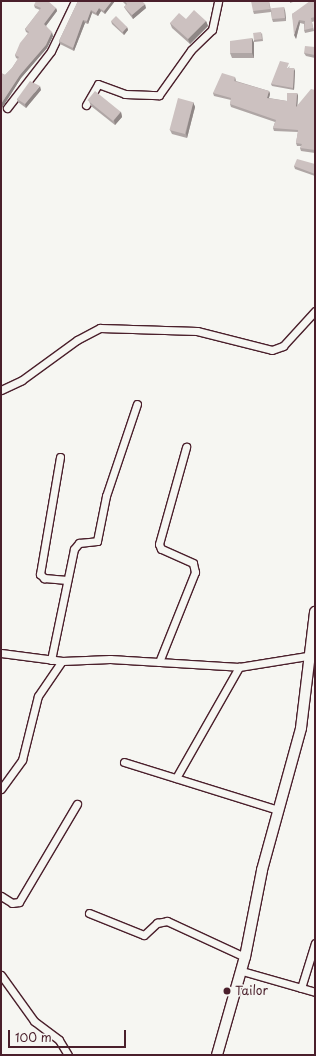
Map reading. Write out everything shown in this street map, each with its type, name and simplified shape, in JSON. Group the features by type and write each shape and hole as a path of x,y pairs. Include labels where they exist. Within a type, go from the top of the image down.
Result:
{"street":[{"path":"7,108 52,51 75,1"},
{"path":"86,105 98,84 125,94 159,95 191,50 212,30 218,1"},
{"path":"1,390 22,380 77,340 100,328 198,332 272,350 283,346 315,311"},
{"path":"51,660 67,580 76,545 97,541 106,496 137,404"},
{"path":"160,662 195,572 193,563 161,549 160,544 186,447"},
{"path":"60,457 40,574 44,578 67,580"},
{"path":"217,1055 242,971 278,810 301,728 307,656 312,636 315,612"},
{"path":"1,653 62,661 160,662 239,666 307,656"},
{"path":"1,789 22,760 38,696 62,661"},
{"path":"176,778 239,666"},
{"path":"124,762 278,810"},
{"path":"1,896 12,903 19,902 77,804"},
{"path":"89,913 144,935 157,923 167,921 245,957"},
{"path":"301,988 315,942"},
{"path":"242,971 315,992"},
{"path":"1,975 34,1021 59,1040 68,1055"}],"building":[{"path":"36,1 48,1 56,8 44,24 52,32 46,45 20,75 1,104 1,73 5,75 12,68 19,57 15,55 20,43 29,32 25,29 41,8 34,5"},
{"path":"78,1 112,1 104,11 99,8 96,13 91,10 87,21 83,20 73,48 59,41"},
{"path":"125,1 142,1 145,4 132,15 124,7 127,4"},
{"path":"251,1 269,1 270,9 253,11"},
{"path":"310,1 315,1 315,17 311,18 313,28 304,30 305,21 299,20 294,35 292,14"},
{"path":"284,7 285,18 272,19 271,8"},
{"path":"194,10 206,21 188,39 170,23 179,13 186,19"},
{"path":"116,16 127,27 122,32 111,21"},
{"path":"261,32 262,39 254,40 253,33"},
{"path":"252,38 252,53 230,53 230,41"},
{"path":"305,46 315,47 315,55 304,53"},
{"path":"280,61 289,63 287,68 294,68 293,88 271,84"},
{"path":"222,73 235,77 234,81 269,91 267,98 287,101 287,93 297,93 296,107 311,89 315,90 315,150 300,148 302,144 296,143 298,130 273,128 276,120 230,104 231,98 213,93"},
{"path":"30,81 40,86 25,104 17,99"},
{"path":"95,91 121,112 113,121 87,100"},
{"path":"178,98 193,102 185,134 169,130"},
{"path":"297,159 315,164 315,174 294,166"}],"place":[{"name":"Tailor","path":"227,991"}]}
